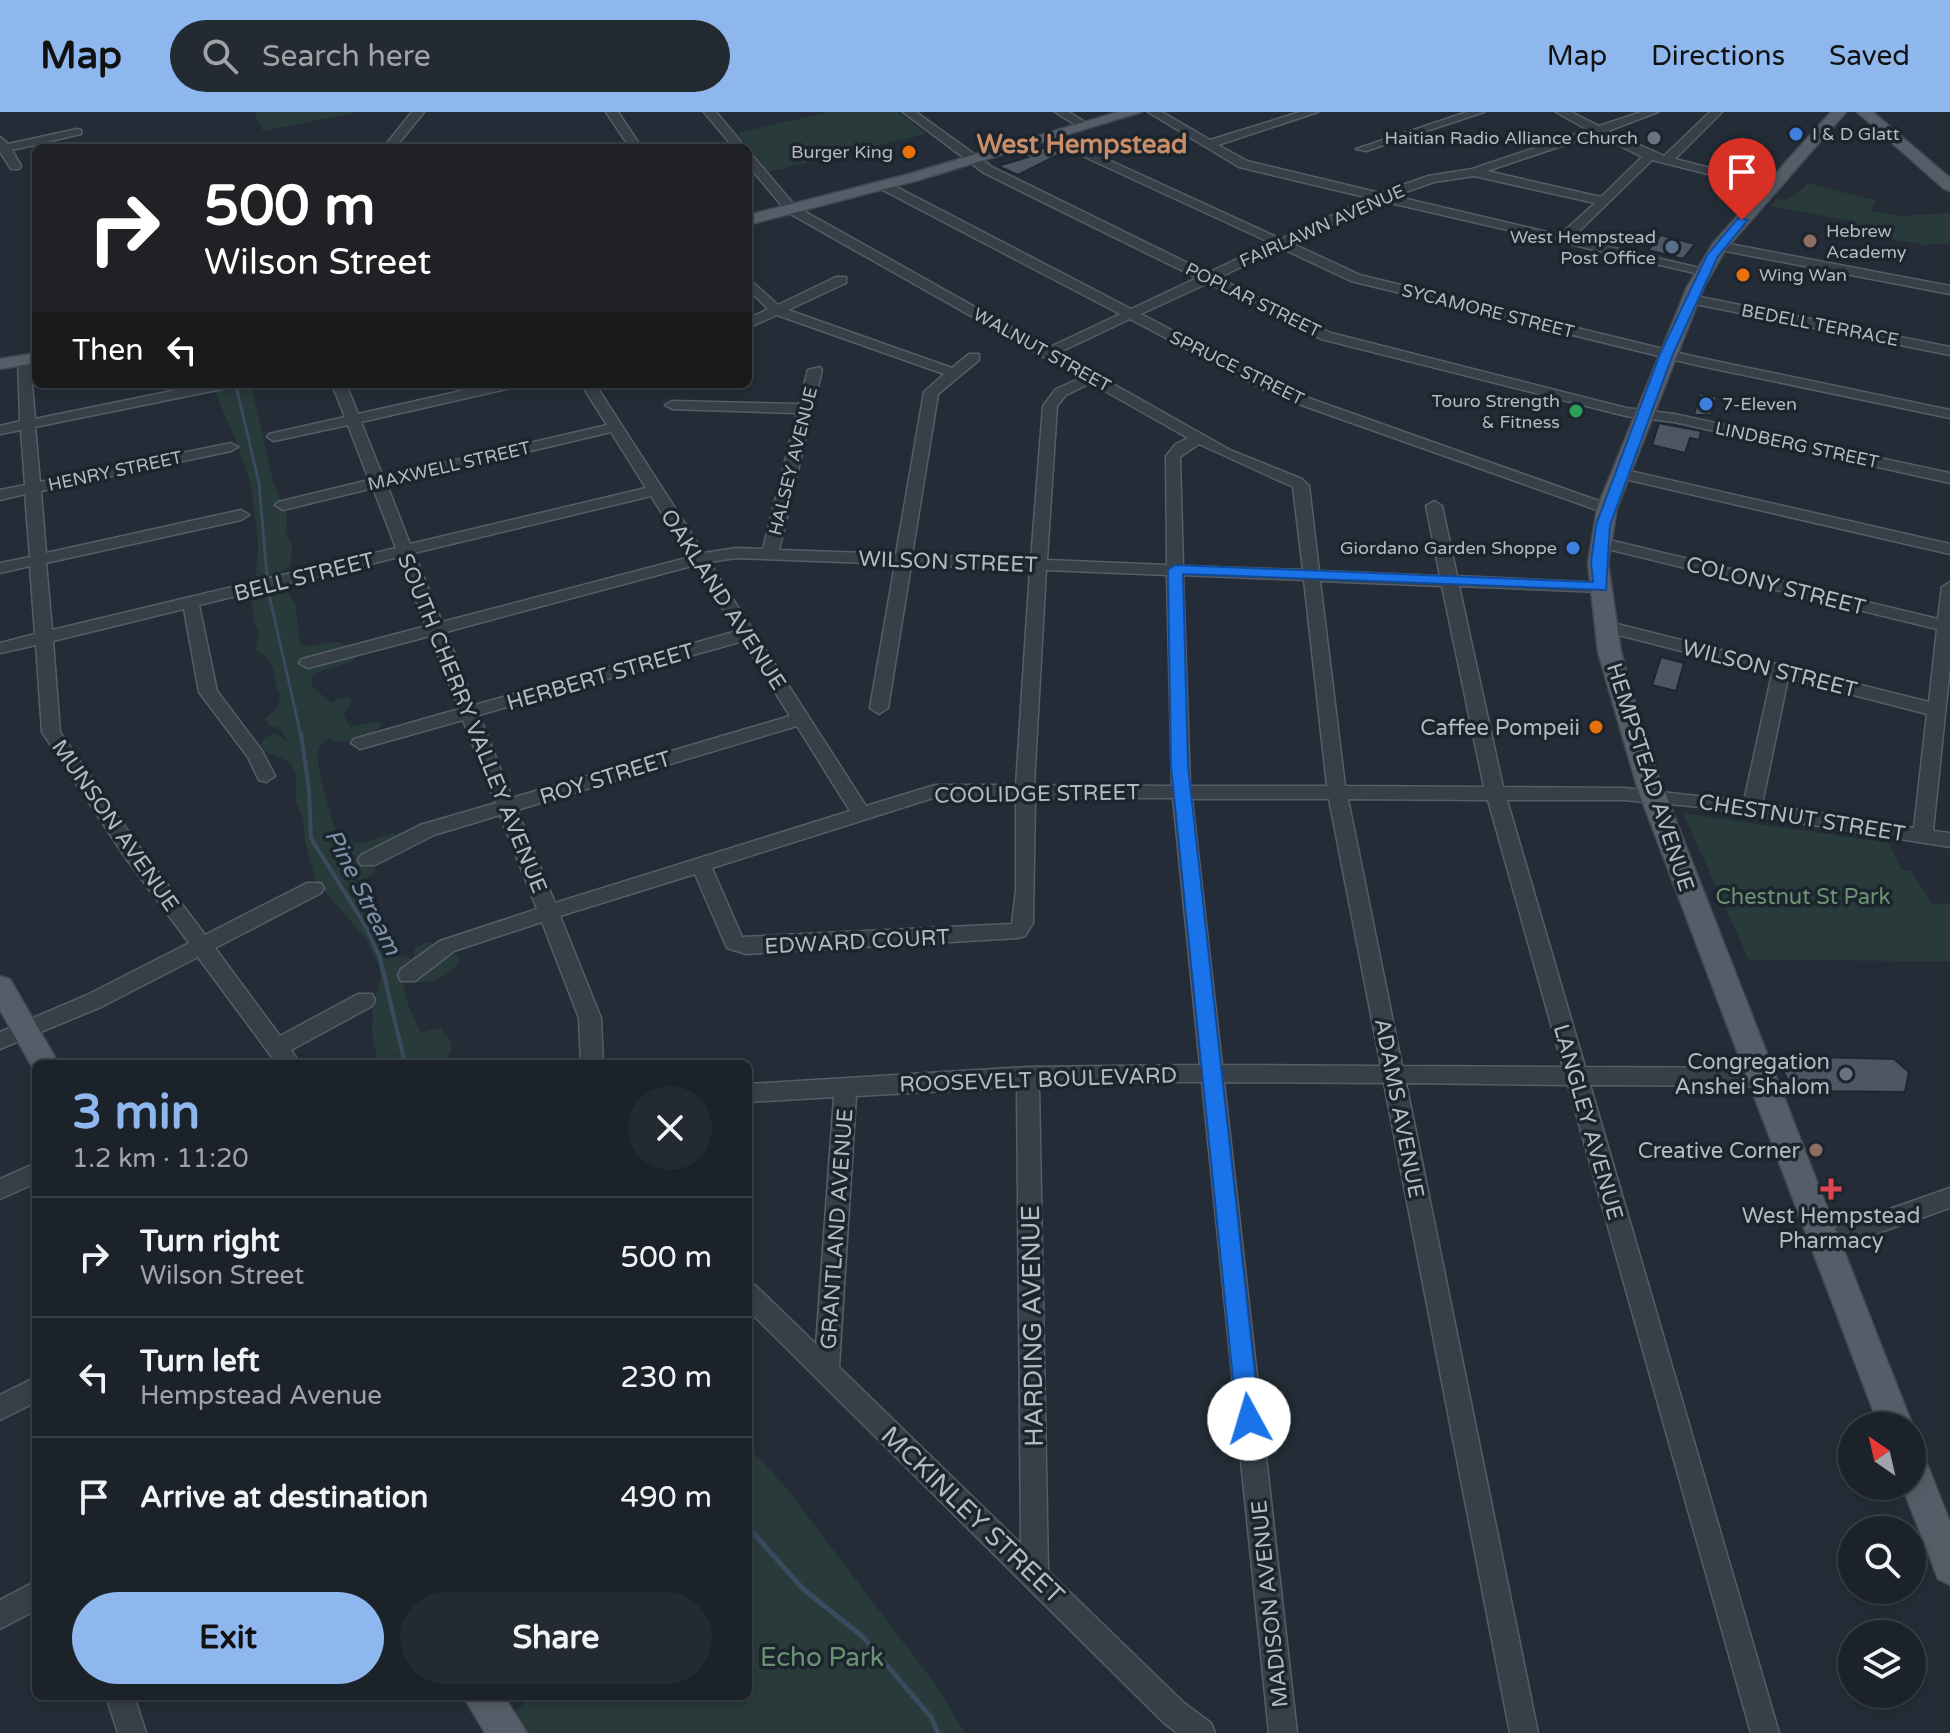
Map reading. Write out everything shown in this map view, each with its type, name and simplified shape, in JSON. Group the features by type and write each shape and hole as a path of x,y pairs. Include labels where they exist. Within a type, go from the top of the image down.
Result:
{"main road":[{"path":"752,219 883,185 1134,112"},
{"path":"1838,113 1868,115 1950,186"},
{"name":"HEMPSTEAD AVENUE","path":"1838,113 1719,246 1703,273 1666,354 1608,509 1598,562 1610,655 1653,796 1891,1412"},
{"path":"0,364 29,359"},
{"path":"0,986 43,1060"},
{"path":"1925,1500 1950,1567"},
{"path":"484,1700 508,1733"}],"street":[{"path":"392,144 418,112"},
{"path":"612,112 633,144"},
{"path":"710,112 737,144"},
{"name":"POPLAR STREET","path":"909,112 988,170 1326,336 1644,415"},
{"path":"1061,112 1085,126"},
{"path":"1154,112 1243,164 1703,273"},
{"path":"1208,144 1312,112"},
{"path":"1362,149 1478,112"},
{"path":"1562,112 1650,156 1772,188"},
{"name":"FAIRLAWN AVENUE","path":"1048,353 1380,197 1432,179 1474,172 1652,112"},
{"path":"1667,160 1716,112"},
{"path":"15,166 2,146 77,132"},
{"name":"SYCAMORE STREET","path":"1050,137 1356,278 1666,354 1950,414"},
{"path":"1563,240 1650,156"},
{"path":"752,162 791,209"},
{"path":"1474,172 1604,201"},
{"name":"SPRUCE STREET","path":"883,185 1281,393 1608,509"},
{"name":"WALNUT STREET","path":"791,209 1199,439 1244,463 1298,480"},
{"path":"1719,246 1950,290"},
{"path":"752,322 841,280"},
{"path":"752,286 777,311 953,373"},
{"name":"BEDELL TERRACE","path":"1690,299 1950,351"},
{"path":"879,708 931,392 974,357"},
{"name":"MUNSON AVENUE","path":"29,359 26,425 51,732 130,849 283,1056"},
{"name":"HALSEY AVENUE","path":"770,553 815,370"},
{"path":"1025,791 1050,406 1061,392 1091,378"},
{"path":"0,430 207,388"},
{"name":"SOUTH CHERRY VALLEY AVENUE","path":"341,388 590,1018 592,1060"},
{"path":"274,437 493,388"},
{"name":"OAKLAND AVENUE","path":"591,388 861,813"},
{"path":"672,405 806,409"},
{"name":"LINDBERG STREET","path":"1644,415 1674,418 1950,478"},
{"name":"MAXWELL STREET","path":"283,505 615,427"},
{"name":"MADISON AVENUE","path":"1199,439 1181,447 1173,456 1182,792 1283,1733"},
{"name":"HENRY STREET","path":"0,495 231,447"},
{"path":"1621,474 1950,549"},
{"name":"ADAMS AVENUE","path":"1298,480 1337,793 1524,1733"},
{"name":"BELL STREET","path":"0,648 655,490"},
{"name":"LANGLEY AVENUE","path":"1434,506 1495,794 1765,1733"},
{"path":"0,568 241,515"},
{"name":"COLONY STREET","path":"1601,543 1948,627"},
{"name":"WILSON STREET","path":"308,663 699,559 770,553 1601,587"},
{"path":"1923,836 1950,587"},
{"path":"191,604 208,692 256,755 266,776"},
{"name":"WILSON STREET","path":"1605,626 1936,710"},
{"name":"HERBERT STREET","path":"360,743 747,634"},
{"path":"1752,809 1781,671"},
{"name":"ROY STREET","path":"368,860 427,830 801,719"},
{"name":"COOLIDGE STREET","path":"408,975 447,946 935,791 1653,796"},
{"name":"EDWARD COURT","path":"701,864 734,943 746,946 1018,931 1023,923 1026,890 1025,791"},
{"name":"CHESTNUT STREET","path":"1653,796 1950,840"},
{"path":"0,1041 94,1001 314,888"},
{"path":"283,1056 365,1000"},
{"name":"ROOSEVELT BOULEVARD","path":"752,1093 1028,1076 1212,1073 1759,1077"},
{"name":"HARDING AVENUE","path":"1028,1076 1035,1575"},
{"name":"GRANTLAND AVENUE","path":"826,1372 846,1087"},
{"path":"0,1189 32,1175"},
{"path":"1826,1241 1950,1198"},
{"name":"MCKINLEY STREET","path":"752,1298 1174,1713 1201,1733"},
{"path":"0,1408 32,1391"},
{"path":"0,1615 32,1597"},
{"path":"121,1700 132,1733"}],"green space":[{"path":"254,112 358,112 263,131"},
{"path":"830,112 898,112 926,134 768,172 752,152 752,144 746,144 737,133"},
{"path":"1808,183 1877,201 1870,211 1901,216 1950,213 1950,243 1925,245 1846,231 1851,221 1770,206 1776,199 1794,196"},
{"path":"213,388 252,388 273,481 287,516 286,532 292,546 290,566 263,582 257,582 256,578 258,539 253,500 237,443"},
{"path":"285,588 295,604 300,645 335,642 348,646 356,653 354,660 312,677 312,687 332,703 338,698 350,698 351,703 343,714 350,727 375,721 382,723 378,729 358,740 343,742 329,738 319,750 319,770 340,841 362,843 393,833 398,837 381,848 364,851 374,864 375,872 368,878 355,880 387,927 397,955 413,959 415,948 428,942 458,956 460,961 434,980 402,980 408,1005 421,1033 440,1028 450,1040 452,1050 445,1060 377,1060 372,1034 373,1005 381,976 378,964 366,939 316,881 296,800 296,773 290,762 264,751 261,746 264,738 274,734 288,741 279,728 270,726 265,719 277,708 281,696 272,666 255,650 259,633 251,598 264,590"},
{"name":"Chestnut St Park","path":"1683,813 1889,843 1901,870 1911,871 1932,903 1950,904 1950,961 1749,960"},
{"name":"Echo Park","path":"752,1450 787,1489 935,1684 965,1733 508,1733 501,1723 528,1700 752,1700"}],"building":[{"path":"1048,146 1060,154 1018,175 998,166 1028,157 1025,155"},
{"name":"West Hempstead Post Office","path":"1661,235 1695,244 1683,259 1648,250"},
{"name":"7-Eleven","path":"1700,393 1717,397 1711,415 1694,415"},
{"path":"1659,423 1701,431 1699,440 1690,438 1685,453 1652,445"},
{"path":"1661,657 1684,663 1676,691 1652,685"},
{"name":"Congregation Anshei Shalom","path":"1776,1056 1894,1059 1909,1072 1905,1092 1793,1091"}],"waterway":[{"name":"Pine Stream","path":"237,390 259,483 267,577"},
{"name":"Pine Stream","path":"269,594 301,736"},
{"name":"Pine Stream","path":"301,734 309,790 311,838 366,927 380,958 404,1060"},
{"name":"Pine Stream","path":"752,1532 803,1589 862,1636 931,1717 938,1733"}],"place":[{"name":"I & D Glatt","path":"1796,134"},
{"name":"Haitian Radio Alliance Church","path":"1654,138"},
{"name":"Burger King","path":"909,152"},
{"name":"Hebrew Academy","path":"1810,241"},
{"name":"West Hempstead Post Office","path":"1672,247"},
{"name":"Wing Wan","path":"1743,275"},
{"name":"7-Eleven","path":"1706,404"},
{"name":"Touro Strength & Fitness","path":"1576,411"},
{"name":"Giordano Garden Shoppe","path":"1573,548"},
{"name":"Caffee Pompeii","path":"1596,727"},
{"name":"Congregation Anshei Shalom","path":"1846,1074"},
{"name":"Creative Corner","path":"1816,1150"},
{"name":"West Hempstead Pharmacy","path":"1831,1189"}],"district":[{"name":"West Hempstead","path":"1082,144"}],"route":[{"path":"1249,1419 1179,766 1175,570 1601,587 1598,562 1603,525 1666,354 1712,255 1742,220"}]}
